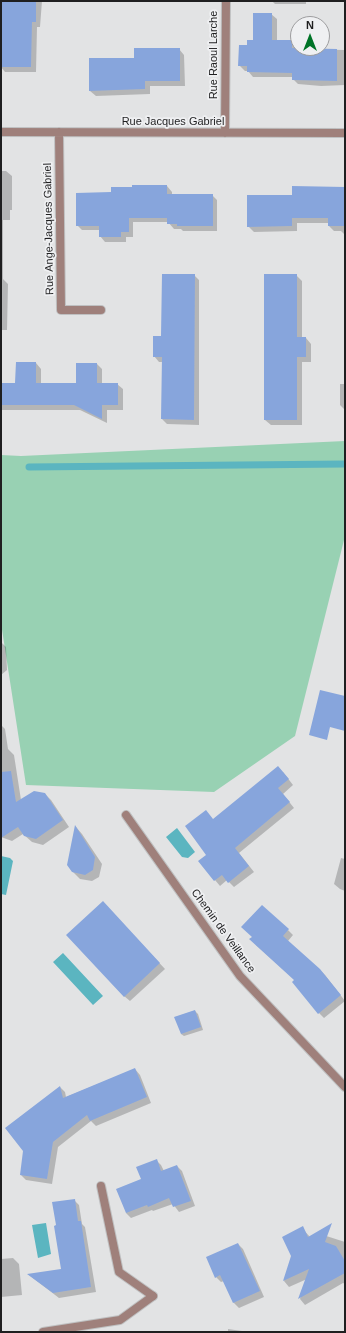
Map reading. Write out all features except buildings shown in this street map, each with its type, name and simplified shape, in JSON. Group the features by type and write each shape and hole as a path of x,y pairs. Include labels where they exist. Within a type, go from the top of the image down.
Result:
{"street":[{"name":"Rue Raoul Larche","path":"225,133 226,1"},
{"name":"Rue Jacques Gabriel","path":"1,132 345,133"},
{"name":"Rue Ange-Jacques Gabriel","path":"59,132 61,310 101,310"},
{"name":"Chemin de Veillance","path":"126,815 240,976 345,1087"},
{"path":"43,1332 120,1320 153,1296 119,1272 101,1186"}],"green space":[{"path":"345,441 345,536 295,736 214,792 26,785 1,623 1,455 21,456"}],"water":[{"path":"177,828 195,852 188,858 182,857 166,837"},
{"path":"1,856 10,858 13,861 6,895 1,894"},
{"path":"63,953 103,996 93,1005 53,962"},
{"path":"46,1223 51,1254 38,1258 32,1225"}],"waterway":[{"path":"29,467 345,464"}]}
